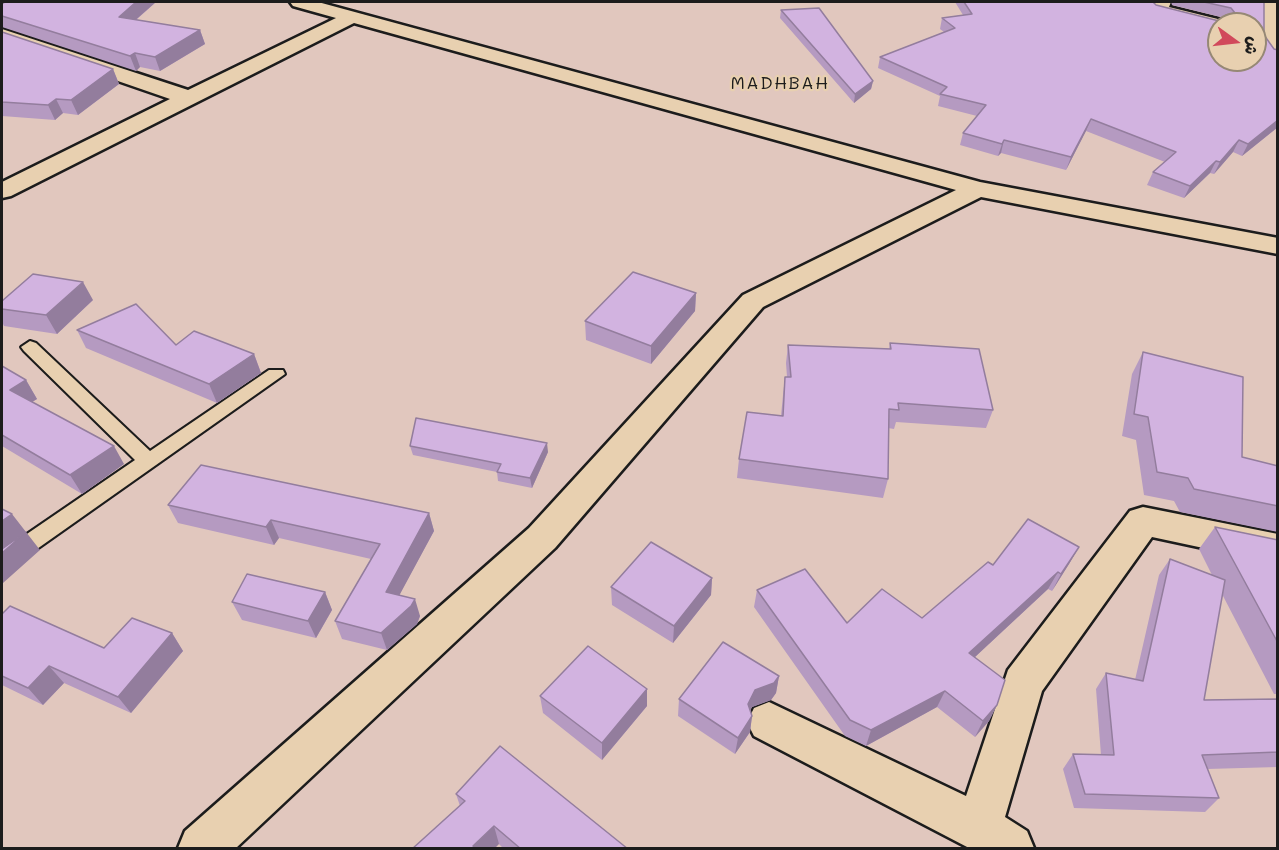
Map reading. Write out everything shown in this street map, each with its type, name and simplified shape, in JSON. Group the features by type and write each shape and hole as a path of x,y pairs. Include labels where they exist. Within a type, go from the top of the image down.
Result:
{"street":[{"path":"299,2 978,189 1278,246"},
{"path":"1162,2 1159,10 1207,22"},
{"path":"1267,19 1272,2"},
{"path":"2,191 352,17"},
{"path":"2,35 189,98"},
{"path":"1267,44 1273,54 1278,56"},
{"path":"202,849 542,538 753,301 978,189"},
{"path":"769,722 994,838 1023,683 1143,521 1278,549"}],"lane":[{"path":"30,347 148,461"},
{"path":"2,562 276,374"}],"building":[{"path":"5,2 136,2 119,17 200,30 155,57 135,53 130,56 2,16 2,4"},
{"path":"964,2 1153,2 1156,5 1207,18 1207,72 1267,72 1267,39 1274,49 1278,50 1278,120 1248,144 1239,140 1220,162 1216,161 1190,186 1153,172 1176,152 1091,119 1071,157 1004,140 1002,144 963,133 986,105 940,94 947,87 880,57 955,28 942,18 972,14"},
{"path":"1204,2 1264,2 1264,12 1234,12 1231,8"},
{"path":"819,8 873,81 855,94 781,10"},
{"path":"2,32 113,69 71,100 56,99 48,105 2,102"},
{"path":"633,272 696,293 651,346 585,321"},
{"path":"33,274 83,282 46,315 2,309 2,301"},
{"path":"136,304 176,345 194,331 254,354 209,384 77,330"},
{"path":"890,343 979,349 993,410 898,403 899,410 889,409 888,479 739,459 747,412 783,416 785,377 791,377 788,345 891,349"},
{"path":"1143,352 1243,377 1242,457 1278,466 1278,506 1194,489 1188,478 1157,472 1148,417 1134,414"},
{"path":"2,366 26,380 10,390 114,446 70,475 2,435"},
{"path":"416,418 547,443 530,478 497,472 501,464 410,446"},
{"path":"201,465 429,513 386,592 415,599 411,606 381,633 335,621 380,544 271,520 266,527 168,505"},
{"path":"2,509 12,514 2,521"},
{"path":"1028,519 1079,547 1061,574 1058,572 969,653 1005,680 997,705 983,721 945,691 871,730 850,720 757,590 805,569 847,623 882,589 922,618 988,562 993,565"},
{"path":"1215,527 1278,540 1278,643"},
{"path":"26,532 2,553 2,549"},
{"path":"651,542 712,578 674,626 611,587"},
{"path":"1170,559 1225,580 1204,700 1278,699 1278,752 1202,755 1219,798 1085,794 1073,754 1114,755 1106,673 1143,681"},
{"path":"247,574 325,592 308,621 232,602"},
{"path":"10,606 104,648 132,618 172,633 118,697 49,666 28,688 2,676 2,614"},
{"path":"723,642 779,676 774,683 755,690 748,704 752,716 738,738 679,699"},
{"path":"588,646 647,689 602,743 540,696"},
{"path":"500,746 628,849 521,849 494,826 473,846 476,849 412,849 465,801 456,794"}],"district":[{"name":"MADHBAH","path":"780,83"}]}
